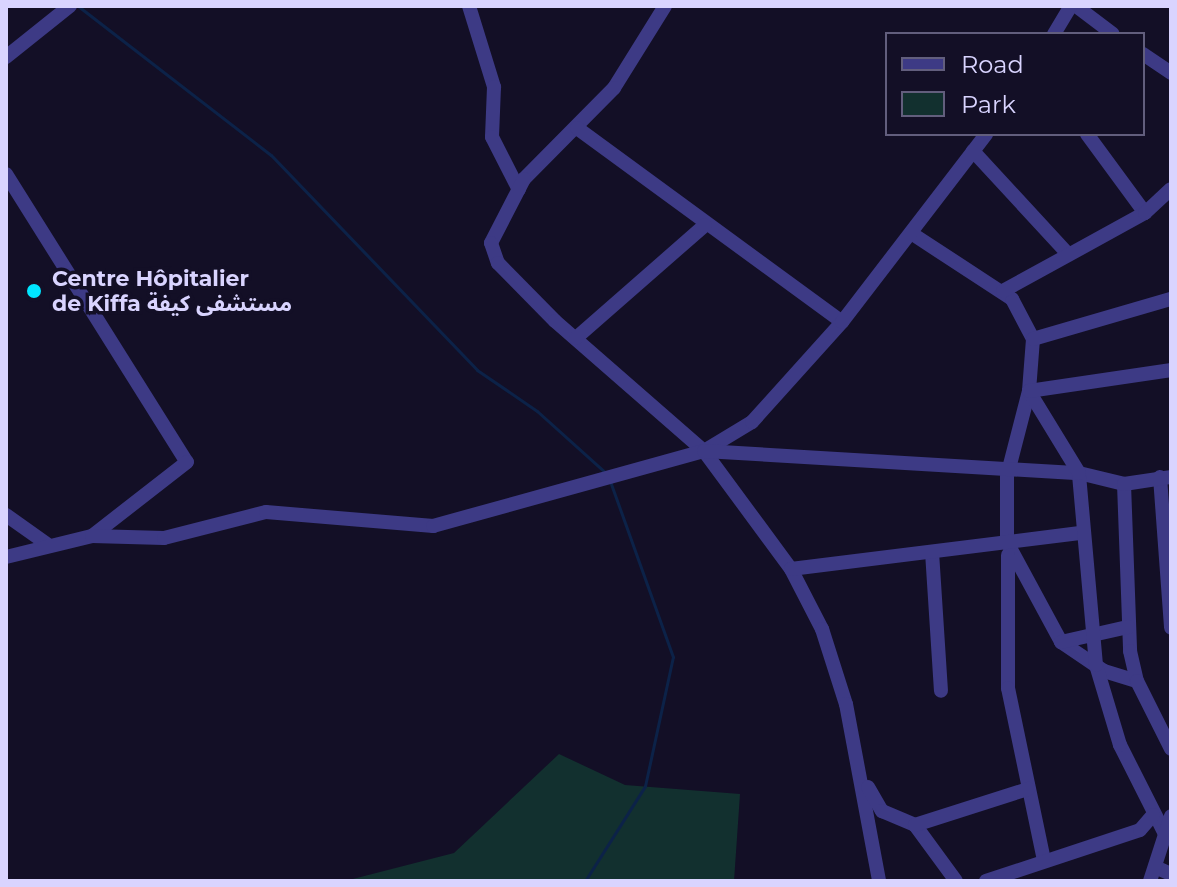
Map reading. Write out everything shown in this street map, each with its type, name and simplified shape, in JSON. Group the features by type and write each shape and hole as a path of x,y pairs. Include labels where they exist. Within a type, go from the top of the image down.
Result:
{"street":[{"path":"6,57 70,6"},
{"path":"469,6 494,87 492,137 519,190"},
{"path":"665,6 614,88 577,128 544,153 519,190 491,243 498,263 576,338 704,451 791,569 822,629 864,779 879,881"},
{"path":"1055,32 1073,6 1110,32"},
{"path":"1145,55 1171,73"},
{"path":"577,128 705,225 842,322"},
{"path":"6,557 47,544 92,536 164,538 266,512 433,526 704,451 752,422 842,322 984,136"},
{"path":"1088,136 1145,213"},
{"path":"973,151 1067,253"},
{"path":"6,174 187,462 92,536"},
{"path":"1003,291 1067,253 1145,213 1171,189"},
{"path":"576,338 705,225"},
{"path":"911,233 1003,291 1033,339 1029,391 1008,471 1008,688 1044,861"},
{"path":"1033,339 1171,299"},
{"path":"1029,391 1171,370"},
{"path":"1029,391 1079,473 1096,665 1120,745 1165,834"},
{"path":"704,451 1079,473 1124,484 1166,477 1171,628"},
{"path":"1124,484 1128,627 1137,681 1171,749"},
{"path":"6,515 47,544"},
{"path":"791,569 1082,533"},
{"path":"1007,542 1061,642 1096,665 1137,681"},
{"path":"932,552 941,691"},
{"path":"1061,642 1092,629 1128,627"},
{"path":"864,779 882,811 915,825 956,881"},
{"path":"915,825 1028,789"},
{"path":"986,881 1140,830 1153,815"},
{"path":"1171,816 1152,874 1171,874"}],"green space":[{"path":"559,754 625,785 740,794 734,881 345,881 454,853"}],"waterway":[{"path":"78,6 271,155 477,370 537,411 607,474"},
{"path":"585,881 645,786 673,657 610,481"}],"place":[{"name":"Centre Hôpitalier de Kiffa مستشفى كيفة","path":"34,291"}]}
